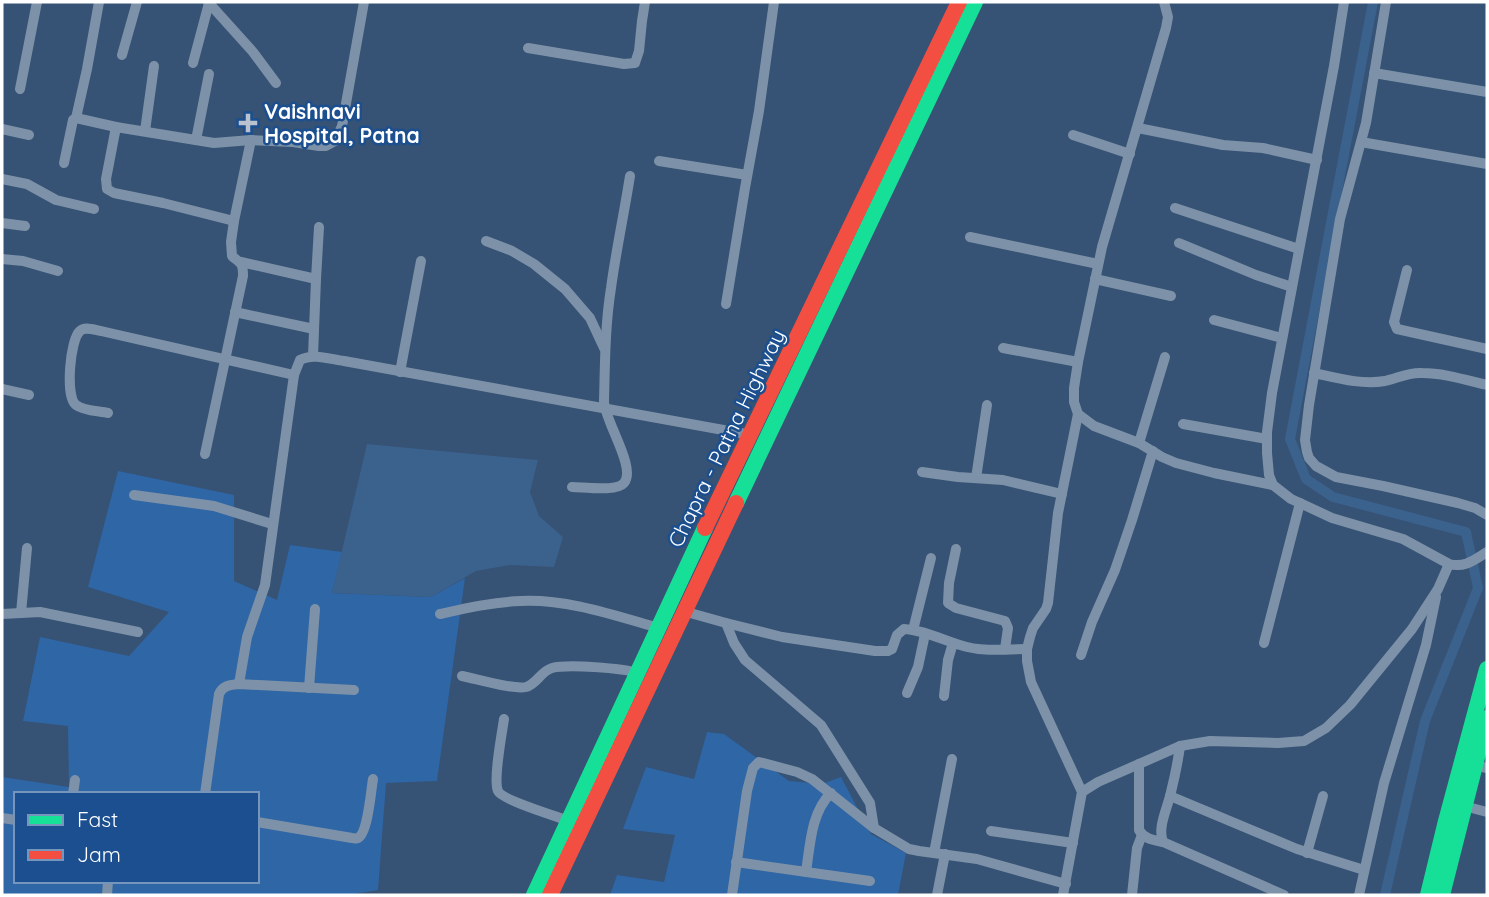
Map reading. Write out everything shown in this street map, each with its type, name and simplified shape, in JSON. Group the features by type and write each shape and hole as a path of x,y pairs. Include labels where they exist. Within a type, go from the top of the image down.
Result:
{"main road":[{"name":"Chapra - Patna Highway","path":"534,895 751,435 960,2"},
{"name":"Chapra - Patna Highway","path":"550,895 975,2"},
{"path":"1428,895 1446,821 1475,765 1487,669"},
{"path":"1442,895 1487,718"}],"street":[{"path":"20,89 37,2"},
{"path":"64,163 87,69 99,2"},
{"path":"122,55 137,2"},
{"path":"193,63 208,2"},
{"path":"208,2 253,52 276,83"},
{"path":"76,118 214,143 251,140 319,146 331,144 342,126 364,2"},
{"path":"528,48 624,64 635,63 645,2"},
{"path":"726,304 759,111 774,2"},
{"path":"732,895 750,776 756,763 763,762 811,779 874,828 909,849 977,859 1064,890 1082,792 1031,682 1027,649 1033,628 1048,603 1054,538 1077,414 1074,388 1078,362 1098,264 1166,28 1168,17 1164,2"},
{"path":"1273,485 1269,475 1268,439 1272,393 1344,2"},
{"path":"1386,2 1366,123 1340,219 1305,440 1309,458 1315,466 1336,477 1458,503 1487,515"},
{"path":"145,131 154,66"},
{"path":"1374,73 1487,92"},
{"path":"196,140 209,74"},
{"path":"116,127 106,179 107,189 114,193 233,221"},
{"path":"1138,128 1223,145 1263,148 1317,160"},
{"path":"2,130 29,135"},
{"path":"1073,135 1130,154"},
{"path":"251,140 233,221 232,256 241,262 316,279"},
{"path":"1361,142 1487,164"},
{"path":"659,161 747,175"},
{"path":"572,487 620,486 627,476 624,459 604,408 605,351 611,289 630,176"},
{"path":"2,179 27,184 57,200 94,209"},
{"path":"1175,208 1299,249"},
{"path":"2,223 25,226"},
{"path":"313,356 320,227"},
{"path":"970,237 1098,264"},
{"path":"486,241 512,251 534,264 565,289 590,318 605,351"},
{"path":"1179,243 1292,287"},
{"path":"2,259 23,261 58,271"},
{"path":"400,372 421,261"},
{"path":"205,454 243,276 241,262"},
{"path":"1407,270 1394,322 1397,329 1487,349"},
{"path":"1095,279 1171,296"},
{"path":"235,312 314,329"},
{"path":"1214,320 1282,338"},
{"path":"108,413 77,407 72,401 70,369 77,334 87,328 294,375"},
{"path":"1003,348 1078,362"},
{"path":"239,684 251,621 263,593 294,375 300,360 306,357 313,356 751,435"},
{"path":"1139,443 1165,357"},
{"path":"1314,373 1371,382 1425,373 1487,384"},
{"path":"2,389 29,395"},
{"path":"976,478 987,405"},
{"path":"1077,414 1094,426 1139,443 1162,457 1193,468 1273,485 1291,499 1332,518 1403,539 1449,564 1466,565 1487,552"},
{"path":"1183,424 1268,439"},
{"path":"1080,655 1115,570 1153,451"},
{"path":"922,472 1003,480 1062,494"},
{"path":"134,495 214,506 272,524"},
{"path":"1264,643 1300,503"},
{"path":"21,613 27,548"},
{"path":"956,549 948,583 948,603 956,608 1005,621 1008,628 1005,649"},
{"path":"914,630 932,558"},
{"path":"1082,792 1098,782 1180,746 1210,741 1304,741 1326,728 1350,705 1412,629 1438,589 1449,564"},
{"path":"1359,895 1384,783 1426,645 1438,589"},
{"path":"440,614 480,605 536,601 587,607 659,628"},
{"path":"309,688 315,610"},
{"path":"2,614 33,611 138,632"},
{"path":"684,611 782,637 875,651 892,649 900,631 904,629 978,649 1027,649"},
{"path":"726,624 745,660 813,716 829,735 870,803 874,828"},
{"path":"907,692 918,667 925,634"},
{"path":"944,696 953,643"},
{"path":"462,676 521,687 531,685 546,670 553,667 597,668 638,673"},
{"path":"205,792 219,694 225,687 239,684 354,690"},
{"path":"504,719 497,774 498,791 513,802 569,821"},
{"path":"1163,842 1163,821 1180,746"},
{"path":"937,895 951,759"},
{"path":"1139,764 1138,823 1142,835 1284,895"},
{"path":"259,822 358,838 367,819 373,779"},
{"path":"73,792 75,780"},
{"path":"806,872 817,816 824,800 831,793"},
{"path":"1170,796 1307,853 1364,870"},
{"path":"1307,853 1323,796"},
{"path":"1464,806 1487,812"},
{"path":"991,831 1073,843"},
{"path":"1132,895 1137,848 1142,835"},
{"path":"736,862 870,881"}],"shaded area":[{"path":"367,444 538,460 530,492 539,516 563,537 554,567 510,565 476,571 431,597 332,593"},
{"path":"118,471 234,495 234,581 277,600 290,545 342,552 332,593 431,597 465,578 437,781 386,783 378,890 347,895 2,895 2,777 69,787 68,726 23,721 40,637 129,656 169,612 88,587"},
{"path":"707,732 724,734 789,781 822,784 841,777 871,834 906,853 898,895 610,895 617,875 664,882 675,835 623,829 646,767 694,779"}],"waterway":[{"path":"1373,2 1290,439 1306,479 1333,497 1466,532 1478,588 1425,721 1385,895"}],"traffic: fast":[{"path":"736,503 975,2"},
{"path":"534,895 705,528"},
{"path":"1428,895 1487,669"},
{"path":"1442,895 1487,718"}],"traffic: jam":[{"path":"705,528 959,2"},
{"path":"550,895 736,503"}],"place":[{"name":"Vaishnavi Hospital, Patna","path":"248,123"}]}
